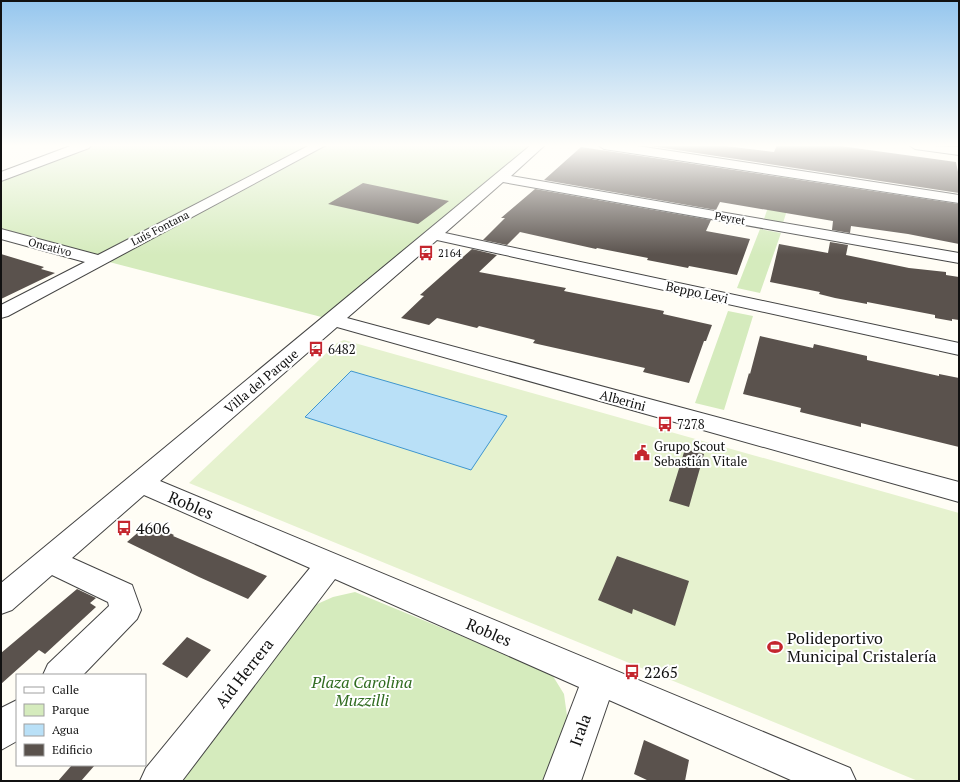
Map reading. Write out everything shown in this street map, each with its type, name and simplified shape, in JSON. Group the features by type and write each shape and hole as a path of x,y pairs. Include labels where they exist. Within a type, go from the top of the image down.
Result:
{"street":[{"name":"Luis Fontana","path":"1,312 251,181"},
{"name":"Villa del Parque","path":"1,601 497,181"},
{"name":"Peyret","path":"521,181 959,258"},
{"path":"842,181 959,199"},
{"name":"Oncativo","path":"1,234 98,260"},
{"name":"Beppo Levi","path":"434,235 959,349"},
{"name":"Alberini","path":"333,320 959,492"},
{"name":"Robles","path":"140,483 837,781"},
{"path":"49,560 121,594 126,610 61,674"},
{"name":"Aid Herrera","path":"159,781 330,564"},
{"name":"Irala","path":"562,781 598,679"},
{"path":"1,732 16,718"}],"green space":[{"path":"1,181 496,181 333,320 1,234"},
{"path":"777,181 796,181 783,223 764,219"},
{"path":"760,229 781,233 760,293 737,288"},
{"path":"728,311 753,316 724,410 695,403"},
{"name":"Polideportivo Municipal Cristalería","path":"344,340 959,513 959,781 918,781 189,483 337,343"},
{"name":"Plaza Carolina Muzzilli","path":"355,592 551,673 564,694 568,723 545,781 179,781 315,605 333,597"}],"water":[{"path":"351,371 507,416 471,470 305,417"}],"building":[{"path":"553,181 810,181 959,204 959,244 908,234 851,226 850,233 832,230 833,221 720,202 716,210"},
{"path":"883,181 959,181 959,193"},
{"path":"363,183 449,201 418,224 328,204"},
{"path":"535,189 711,220 706,231 750,239 737,275 647,260 648,258 596,249 520,232 507,245 483,240 505,218 501,218"},
{"path":"830,242 848,245 846,255 909,268 946,272 946,275 959,277 959,320 952,319 952,321 935,318 935,315 867,302 867,304 835,298 819,294 820,292 770,282 779,244 828,253"},
{"path":"472,249 497,255 479,272 566,288 564,291 664,311 663,314 712,325 706,341 704,341 689,383 643,372 645,368 533,343 535,340 479,326 477,328 437,318 429,325 401,318 424,296 420,295"},
{"path":"1,254 44,267 41,269 55,273 1,299"},
{"path":"760,336 813,348 814,344 867,356 867,360 939,376 939,374 959,378 959,447 861,423 861,427 800,412 801,408 743,394"},
{"path":"685,449 704,454 689,507 669,501"},
{"path":"149,523 174,535 173,536 267,576 248,599 127,542"},
{"path":"617,556 689,581 675,626 633,609 632,614 598,600"},
{"path":"77,589 96,598 90,603 96,607 45,654 39,650 1,684 1,653"},
{"path":"187,637 211,650 187,678 162,664"},
{"path":"644,740 689,760 685,781 649,781 634,774"},
{"path":"71,766 94,766 81,781 58,781"}],"place":[{"name":"2164","path":"426,253"},
{"name":"6482","path":"316,349"},
{"name":"7278","path":"665,424"},
{"name":"Grupo Scout Sebastián Vitale","path":"642,453"},
{"name":"4606","path":"124,528"},
{"name":"Polideportivo Municipal Cristalería","path":"775,647"},
{"name":"2265","path":"632,672"}]}
